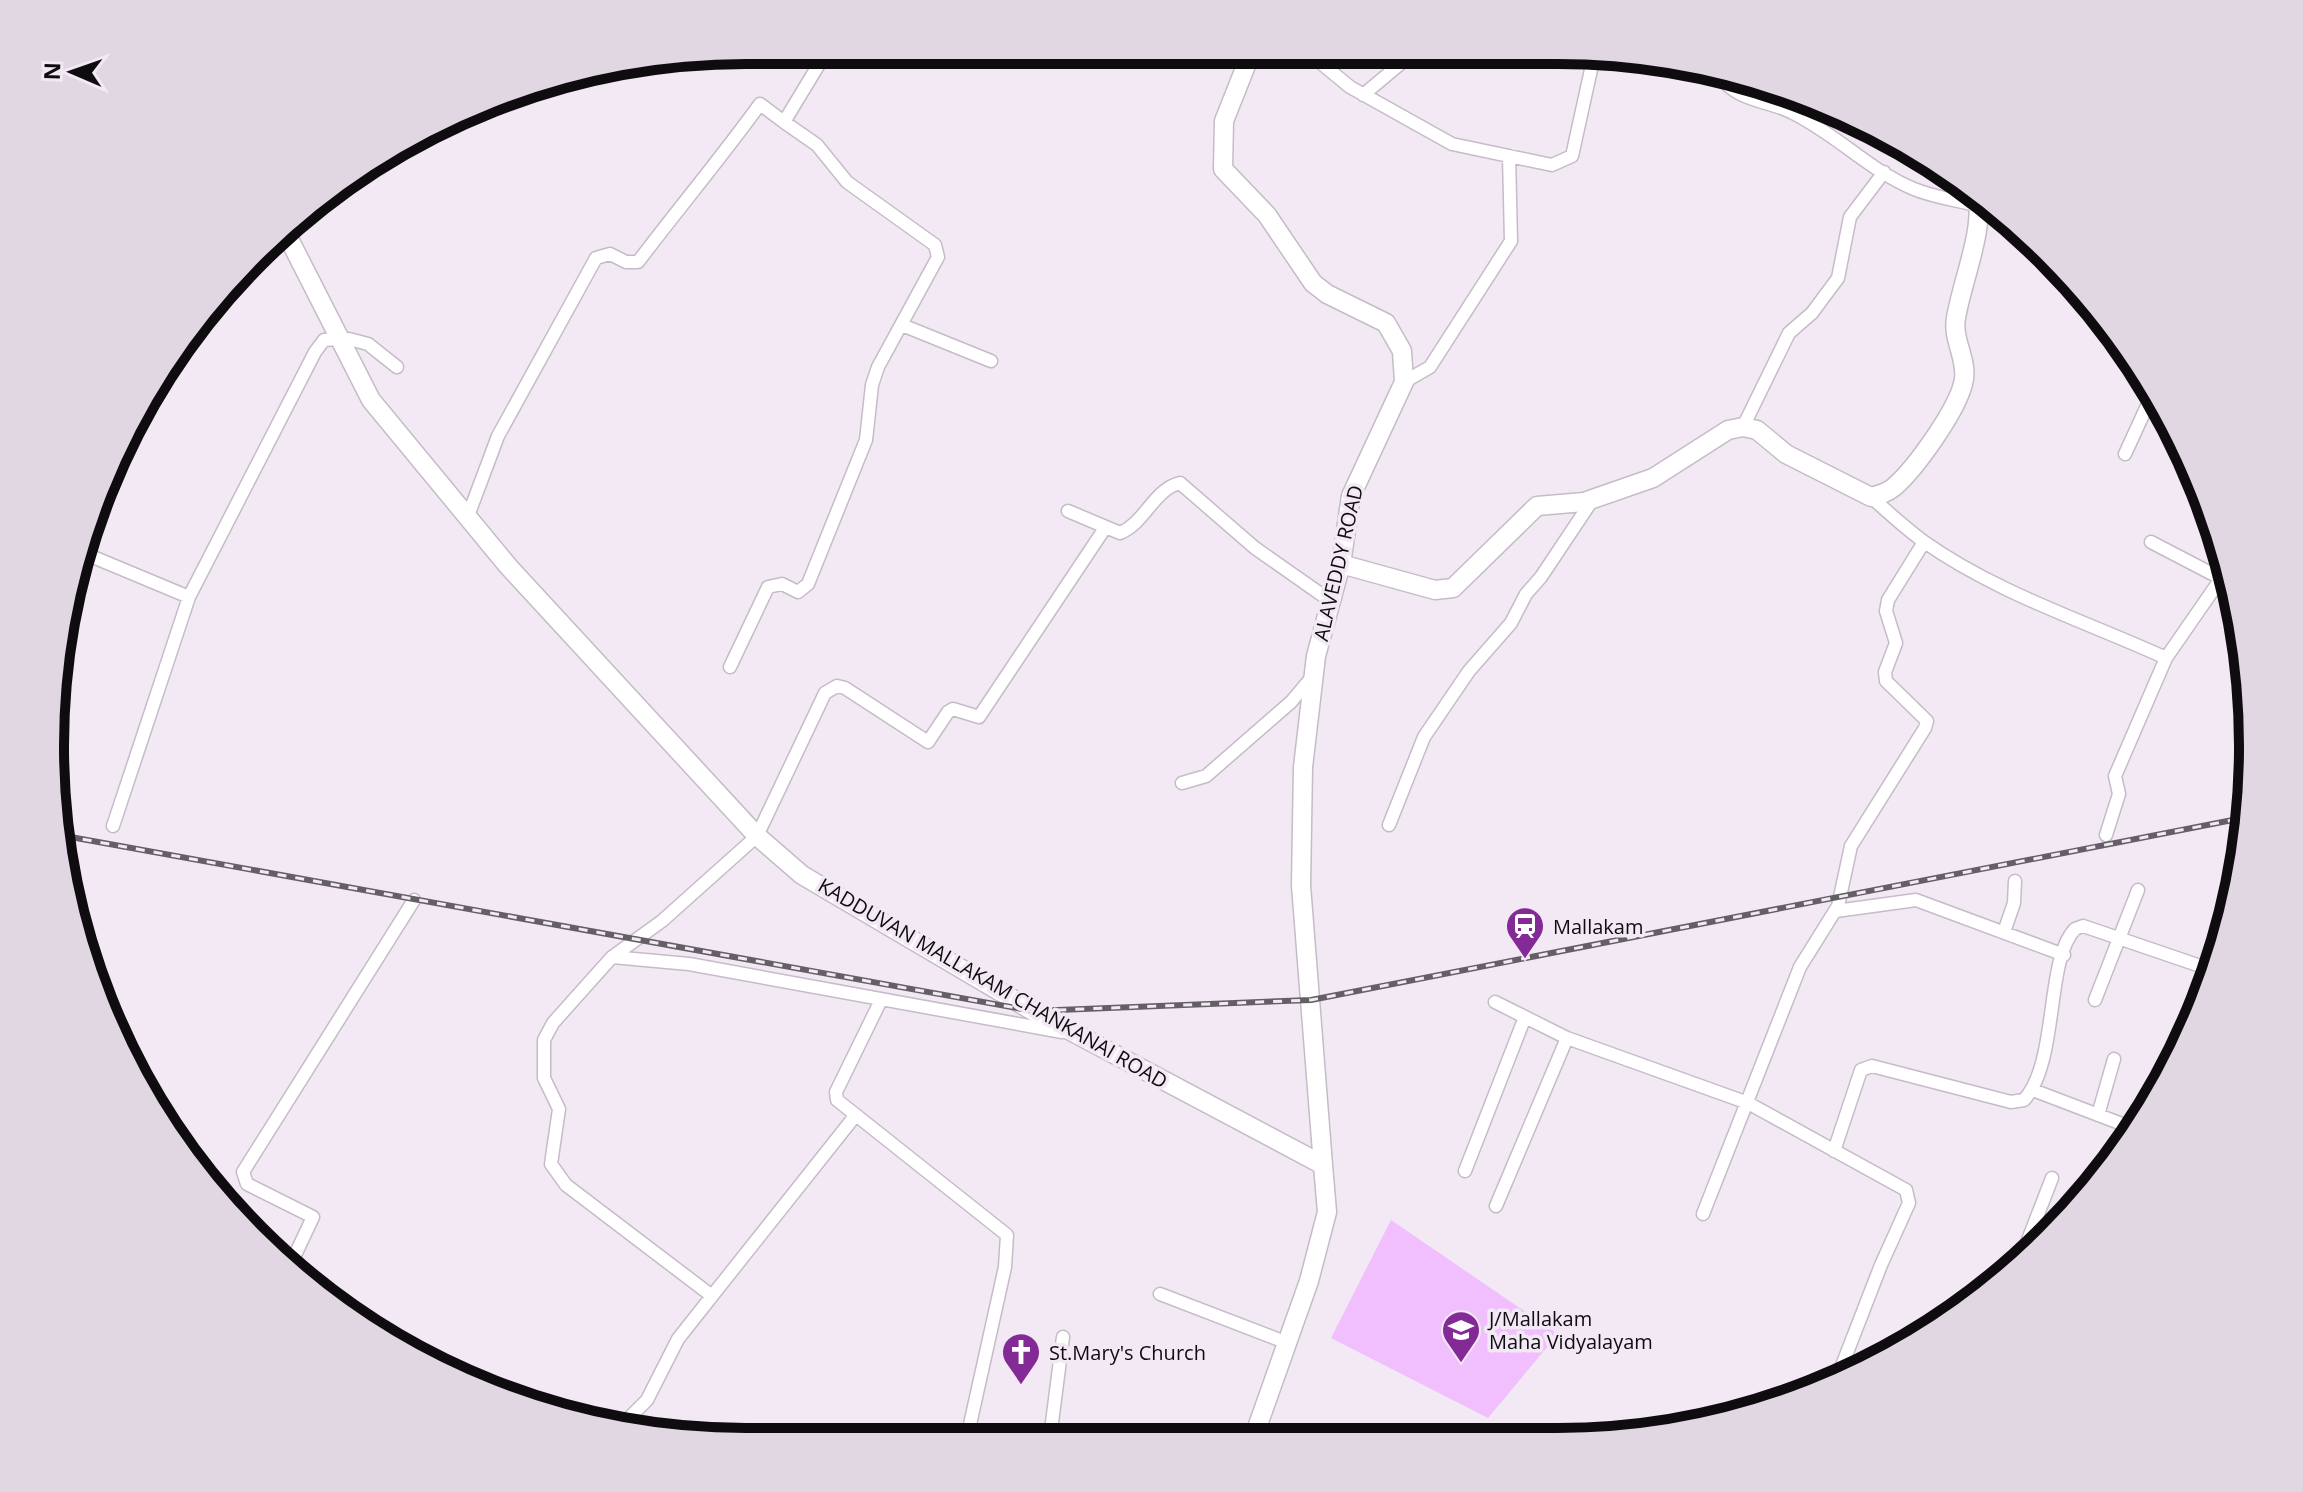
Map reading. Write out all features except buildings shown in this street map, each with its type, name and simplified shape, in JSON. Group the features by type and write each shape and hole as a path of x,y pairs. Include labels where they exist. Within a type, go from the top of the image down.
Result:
{"street":[{"path":"784,122 819,64"},
{"path":"1247,64 1224,121 1223,169 1267,215 1313,283 1327,294 1386,323 1402,351 1404,382 1430,367 1511,241 1509,156"},
{"path":"1323,64 1363,95 1452,144 1552,165 1572,156 1592,65"},
{"path":"1363,95 1400,64"},
{"path":"1730,86 1735,91 1793,112 1918,191 1962,198"},
{"path":"468,516 498,436 596,258 610,254 626,262 638,262 760,104 817,145 847,182 935,245 938,257 930,277 878,367 872,385 866,440 808,584 798,592 782,584 768,587 730,667"},
{"path":"1743,427 1789,333 1812,313 1838,278 1850,217 1884,172"},
{"path":"1871,497 1890,490 1906,475 1950,412 1964,378 1955,340 1955,321 1976,209"},
{"name":"KADDUVAN MALLAKAM CHANKANAI ROAD","path":"289,240 371,400 508,566 757,836 802,875 1082,1037 1323,1165"},
{"path":"902,325 991,361"},
{"path":"113,826 189,597 315,352 324,340 340,344 349,339 359,340 397,367"},
{"name":"ALAVEDDY ROAD","path":"1323,1165 1301,885 1303,767 1312,677 1341,564 1351,496 1404,382"},
{"path":"2125,454 2148,405"},
{"path":"1341,564 1435,590 1453,588 1537,506 1593,499 1653,478 1728,430 1743,427 1757,430 1786,454 1871,497 1924,542 2044,608 2166,658"},
{"path":"1068,511 1120,533 1129,529 1163,490 1180,483 1255,548 1332,602"},
{"path":"1389,825 1424,737 1469,671 1511,623 1526,594 1541,577 1593,499"},
{"path":"712,1296 566,1185 551,1164 559,1109 544,1078 544,1040 553,1023 612,957 662,921 757,836 825,693 837,686 845,688 928,742 953,709 979,717 1105,528"},
{"path":"1703,1214 1800,967 1836,911 1851,846 1927,721 1886,681 1885,672 1896,643 1886,611 1888,600 1924,542"},
{"path":"2151,542 2216,569"},
{"path":"91,556 189,597"},
{"path":"2106,835 2119,794 2115,776 2166,658 2219,583"},
{"path":"1182,783 1206,776 1291,702 1312,677"},
{"path":"2004,932 2014,903 2015,881"},
{"path":"2095,1000 2138,890"},
{"path":"294,1257 313,1217 247,1184 243,1172 414,900"},
{"path":"1836,911 1916,900 2064,955"},
{"path":"1834,1151 1861,1070 1872,1066 2011,1102 2024,1100 2033,1090 2070,935 2083,926 2202,968"},
{"path":"612,957 689,964 1082,1037"},
{"path":"881,1000 836,1092 837,1100 1007,1235 1005,1267 969,1428"},
{"path":"1495,1002 1567,1038 1748,1103 1899,1184 1910,1198 1842,1365"},
{"path":"1465,1171 1525,1017"},
{"path":"1496,1206 1567,1038"},
{"path":"2098,1115 2114,1059"},
{"path":"2033,1090 2124,1125"},
{"path":"629,1418 647,1400 678,1339 855,1116"},
{"path":"1257,1428 1309,1281 1327,1212 1323,1165"},
{"path":"2029,1238 2052,1178"},
{"path":"1160,1294 1285,1342"},
{"path":"1051,1428 1063,1337"}],"shaded area":[{"path":"1391,1220 1558,1334 1488,1418 1331,1338"}],"railway":[{"path":"70,837 1033,1011 1311,1000 2235,820"}],"place":[{"name":"Mallakam","path":"1525,960"},
{"name":"J/Mallakam Maha Vidyalayam","path":"1461,1364"},
{"name":"St.Mary's Church","path":"1021,1386"}]}
